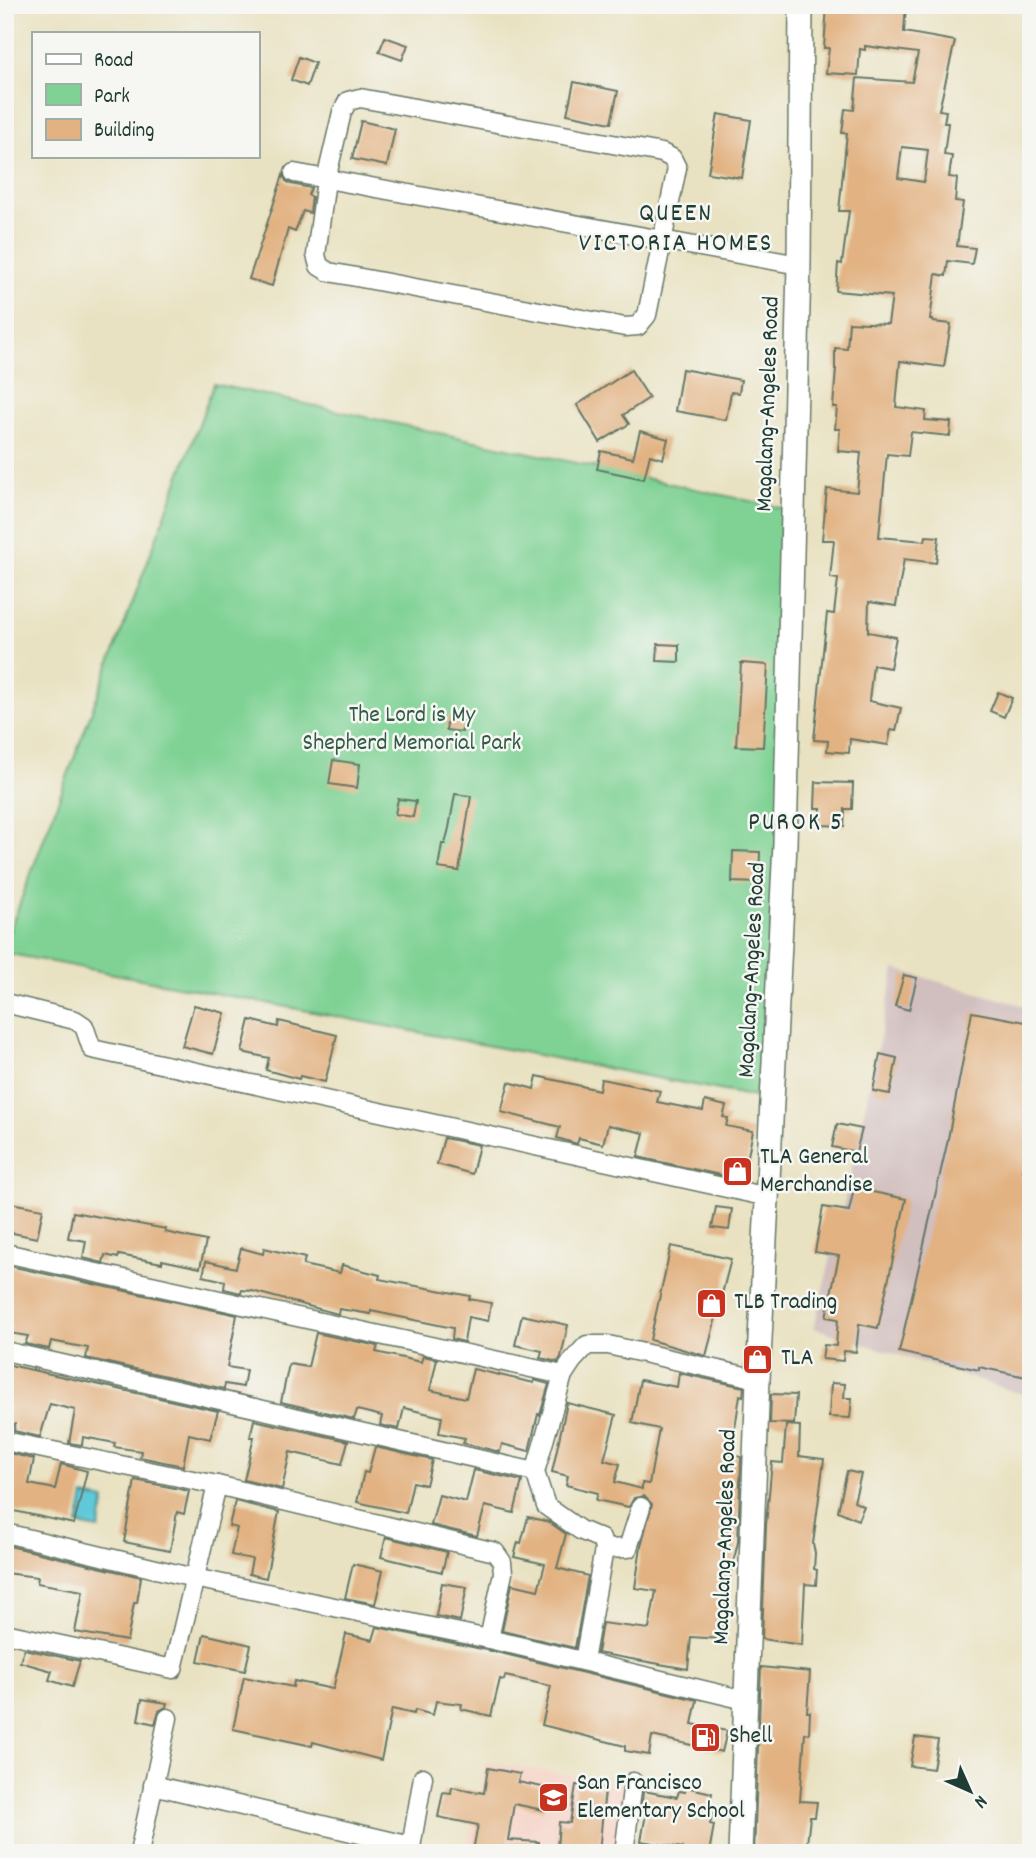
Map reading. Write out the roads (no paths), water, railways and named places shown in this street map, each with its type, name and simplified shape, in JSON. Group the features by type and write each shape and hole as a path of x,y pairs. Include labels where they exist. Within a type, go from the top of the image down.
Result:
{"main road":[{"name":"Magalang-Angeles Road","path":"740,1853 758,1379 785,844 799,265 801,5"}],"street":[{"path":"360,98 662,153 672,158 677,168 647,315 638,326 625,327 329,272 319,266 316,255 326,180 342,112 348,101 360,98"},
{"path":"294,173 799,265"},
{"path":"5,1003 75,1020 84,1026 92,1049 768,1197"},
{"path":"5,1253 563,1375"},
{"path":"584,1661 604,1549 601,1539 580,1530 546,1506 535,1472 563,1375 587,1345 608,1345 758,1379"},
{"path":"5,1351 535,1472"},
{"path":"5,1441 217,1485 495,1552 502,1562 503,1573 489,1639"},
{"path":"5,1633 173,1669 217,1485"},
{"path":"604,1549 628,1548 640,1507"},
{"path":"5,1533 194,1578 489,1639 745,1700"},
{"path":"139,1853 168,1718"},
{"path":"153,1785 410,1849 423,1777"},
{"path":"624,1853 633,1782"}],"water":[{"path":"84,1496 105,1500 99,1529 78,1525"}],"place":[{"name":"TLA General Merchandise","path":"737,1172"},
{"name":"TLB Trading","path":"711,1303"},
{"name":"TLA","path":"758,1359"},
{"name":"Shell","path":"706,1737"},
{"name":"San Francisco Elementary School","path":"554,1798"}],"district":[{"name":"QUEEN VICTORIA HOMES","path":"676,229"},
{"name":"PUROK 5","path":"796,823"}],"park label":[{"name":"The Lord is My Shepherd Memorial Park","path":"412,730"}]}
